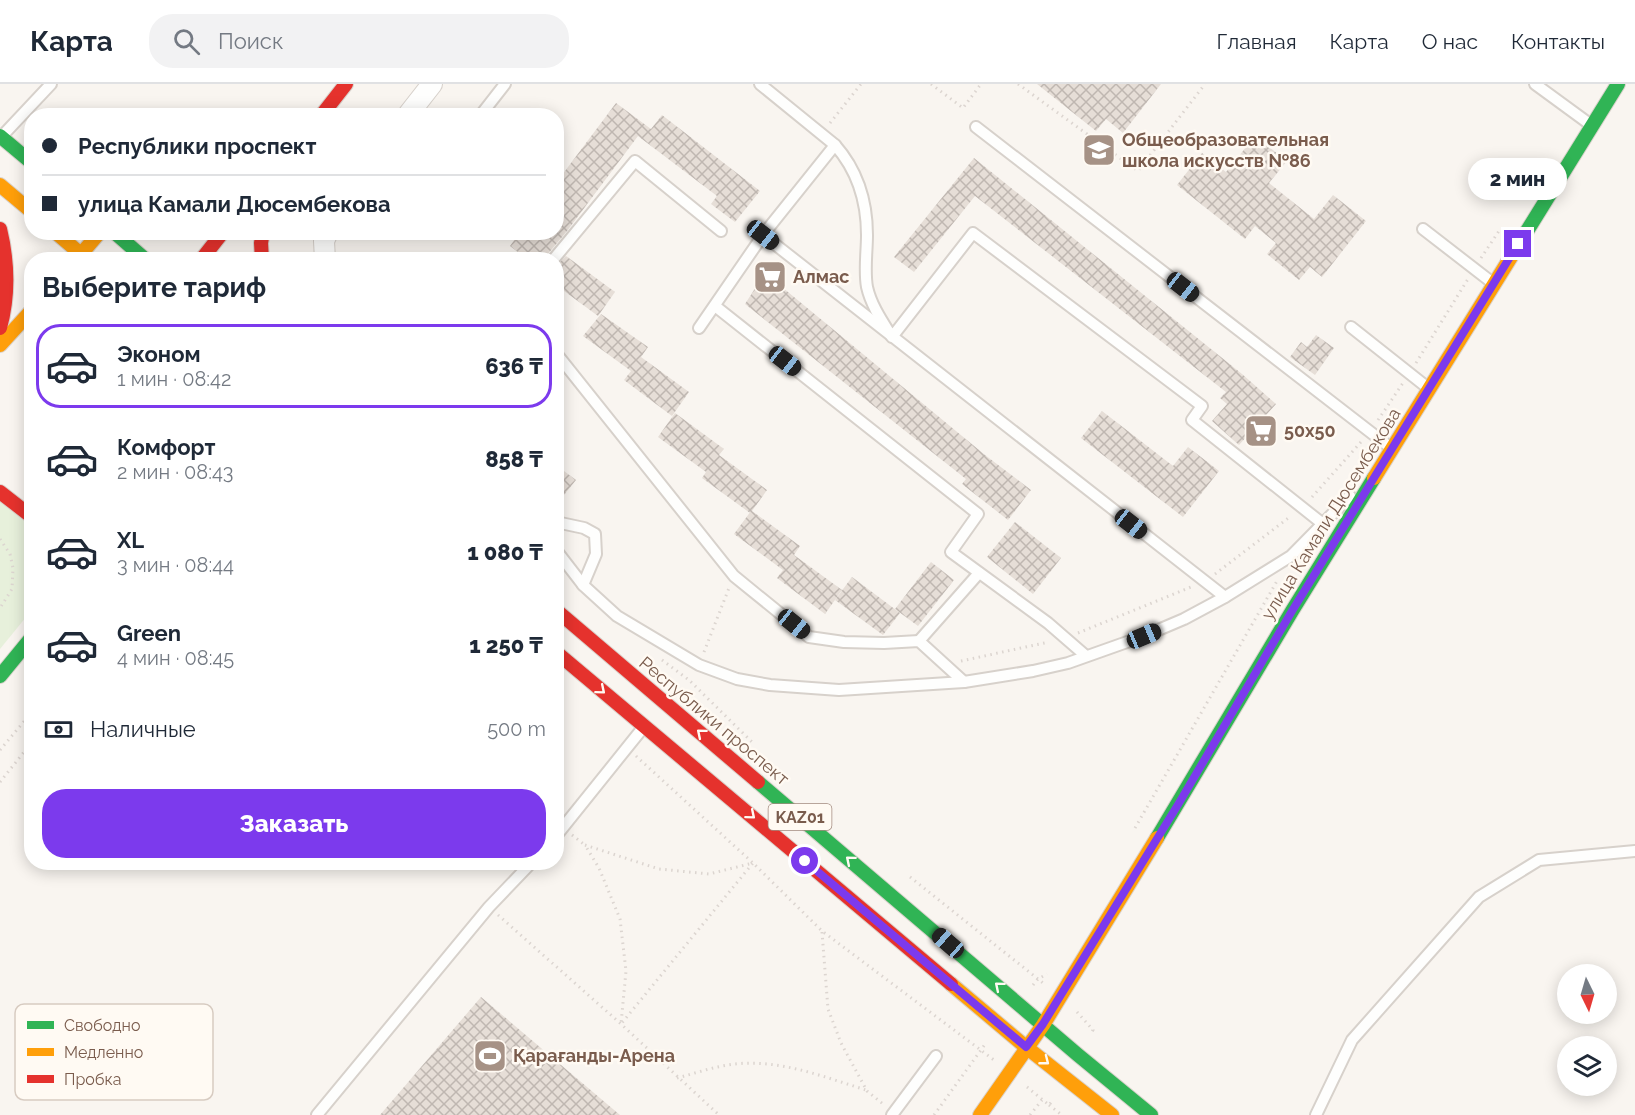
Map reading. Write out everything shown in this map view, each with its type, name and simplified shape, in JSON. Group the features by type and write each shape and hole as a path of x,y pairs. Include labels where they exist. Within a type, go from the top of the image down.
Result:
{"main road":[{"path":"327,108 346,84"},
{"name":"улица Камали Дюсембекова","path":"980,1115 1043,1024 1179,803 1292,611 1618,84"},
{"path":"0,137 24,156"},
{"path":"0,185 24,205"},
{"path":"0,229 4,244 8,292 0,327"},
{"path":"63,240 76,252"},
{"path":"123,240 137,252"},
{"path":"207,252 217,240"},
{"path":"0,345 24,319"},
{"path":"0,492 24,511"},
{"name":"Республики проспект","path":"564,617 1151,1115"},
{"path":"0,676 24,647"},
{"name":"KАZ01","path":"564,659 1026,1047 1112,1115"}],"street":[{"path":"412,108 432,84"}],"lane":[{"path":"28,108 51,84"},
{"path":"486,108 505,84"},
{"path":"760,84 835,145 857,177 866,224 867,287 875,309 892,337"},
{"path":"1535,84 1592,126"},
{"path":"0,137 24,112"},
{"path":"564,560 583,585 617,616 699,665 737,679 770,686 839,690 964,682 1068,663 1144,636 1184,619 1225,597 1292,556 1392,449 976,128"},
{"path":"699,328 763,235 835,145"},
{"path":"560,252 635,161 721,231"},
{"path":"1423,229 1494,284"},
{"path":"892,337 973,233 1202,406 1192,420 1323,524"},
{"path":"763,235 1225,597"},
{"path":"715,306 978,514 951,552 1048,622 1086,656"},
{"path":"1351,327 1429,388"},
{"path":"564,363 734,576 809,637 844,642 884,643 919,640 979,573"},
{"path":"564,524 584,528 595,534 596,554 583,585"},
{"path":"919,640 964,682"},
{"path":"564,826 644,726"},
{"path":"1316,1115 1352,1040 1479,897 1539,860 1635,851"},
{"path":"316,1115 489,907 524,870"},
{"path":"892,1114 936,1056"}],"path":[{"path":"821,134 861,84"},
{"path":"931,84 963,108 981,84"},
{"path":"1018,84 1138,171 1205,84"},
{"path":"945,664 1066,638 1205,581 1302,508 1370,432 1410,373 1504,222"},
{"path":"0,539 10,554 13,568 12,589 0,608"},
{"path":"1131,835 1292,556"},
{"path":"699,665 734,576"},
{"path":"655,655 689,680 751,742"},
{"path":"0,750 24,722"},
{"path":"627,747 753,863 822,931 1010,1072 1042,1100 1030,1115"},
{"path":"0,782 24,752"},
{"path":"621,1024 626,971 620,919 599,868 585,845 659,869 709,874 753,863"},
{"path":"621,1024 753,863"},
{"path":"910,877 1038,979"},
{"path":"489,907 719,1115"},
{"path":"822,931 828,1009 841,1043 867,1091 892,1114"},
{"path":"1019,1003 1038,979 1054,969"},
{"path":"934,1115 980,1050 1001,1025"},
{"path":"677,1078 735,1064 769,1064 807,1072 867,1091"},
{"path":"1049,1105 1062,1115"}],"green space":[{"path":"0,499 24,519 24,620 0,649"}],"building":[{"path":"1037,84 1161,84 1123,133 1106,119 1096,131"},
{"path":"616,103 651,129 662,115 760,191 735,222 711,204 717,196 638,136 564,235 564,172"},
{"path":"1255,136 1287,161 1269,183 1314,219 1333,195 1366,221 1322,277 1310,267 1299,280 1267,254 1276,243 1255,226 1245,239 1177,185 1202,153 1226,172"},
{"path":"974,158 1276,404 1239,445 1212,421 1227,404 1220,398 1226,392 975,196 914,272 894,257"},
{"path":"514,240 560,240 550,252 518,252 510,246"},
{"path":"566,256 615,292 598,316 564,291 564,258"},
{"path":"765,273 985,455 1031,490 1008,520 962,484 966,479 745,304"},
{"path":"601,314 648,347 641,357 689,392 672,416 624,380 631,371 583,336"},
{"path":"1316,335 1334,348 1315,375 1290,357 1301,342 1307,347"},
{"path":"1102,411 1173,466 1188,447 1219,471 1183,517 1081,438"},
{"path":"675,413 724,449 719,455 767,490 752,511 800,546 794,555 842,590 825,614 777,578 783,570 734,534 750,513 702,478 706,472 658,437"},
{"path":"564,471 576,480 564,495"},
{"path":"1015,522 1061,558 1033,594 987,557"},
{"path":"931,562 954,580 918,626 895,609"},
{"path":"852,577 900,613 883,635 835,600"},
{"name":"Қарағанды-Арена","path":"481,997 620,1115 380,1115"}],"traffic: fast":[{"path":"1514,252 1618,84"},
{"path":"0,136 24,156"},
{"path":"123,240 137,252"},
{"path":"1157,838 1374,478"},
{"path":"0,676 24,647"},
{"path":"758,782 1151,1115"}],"traffic: slow":[{"path":"0,185 24,205"},
{"path":"64,240 79,252"},
{"path":"83,252 93,240"},
{"path":"1374,478 1514,252"},
{"path":"0,345 24,319"},
{"path":"980,1115 1043,1025 1157,838"},
{"path":"951,984 1112,1115"}],"traffic: jam":[{"path":"327,108 346,84"},
{"path":"0,229 5,254 6,279 5,303 0,328"},
{"path":"207,252 217,240"},
{"path":"262,240 262,252"},
{"path":"0,492 24,511"},
{"path":"564,617 758,782"},
{"path":"564,659 951,984"}],"place":[{"name":"Общеобразовательная школа искусств №86","path":"1099,150"},
{"name":"Алмас","path":"770,277"},
{"name":"50х50","path":"1261,431"},
{"name":"Қарағанды-Арена","path":"490,1056"}],"route":[{"path":"805,861 1026,1047 1043,1024 1179,803 1292,611 1518,244"}]}
